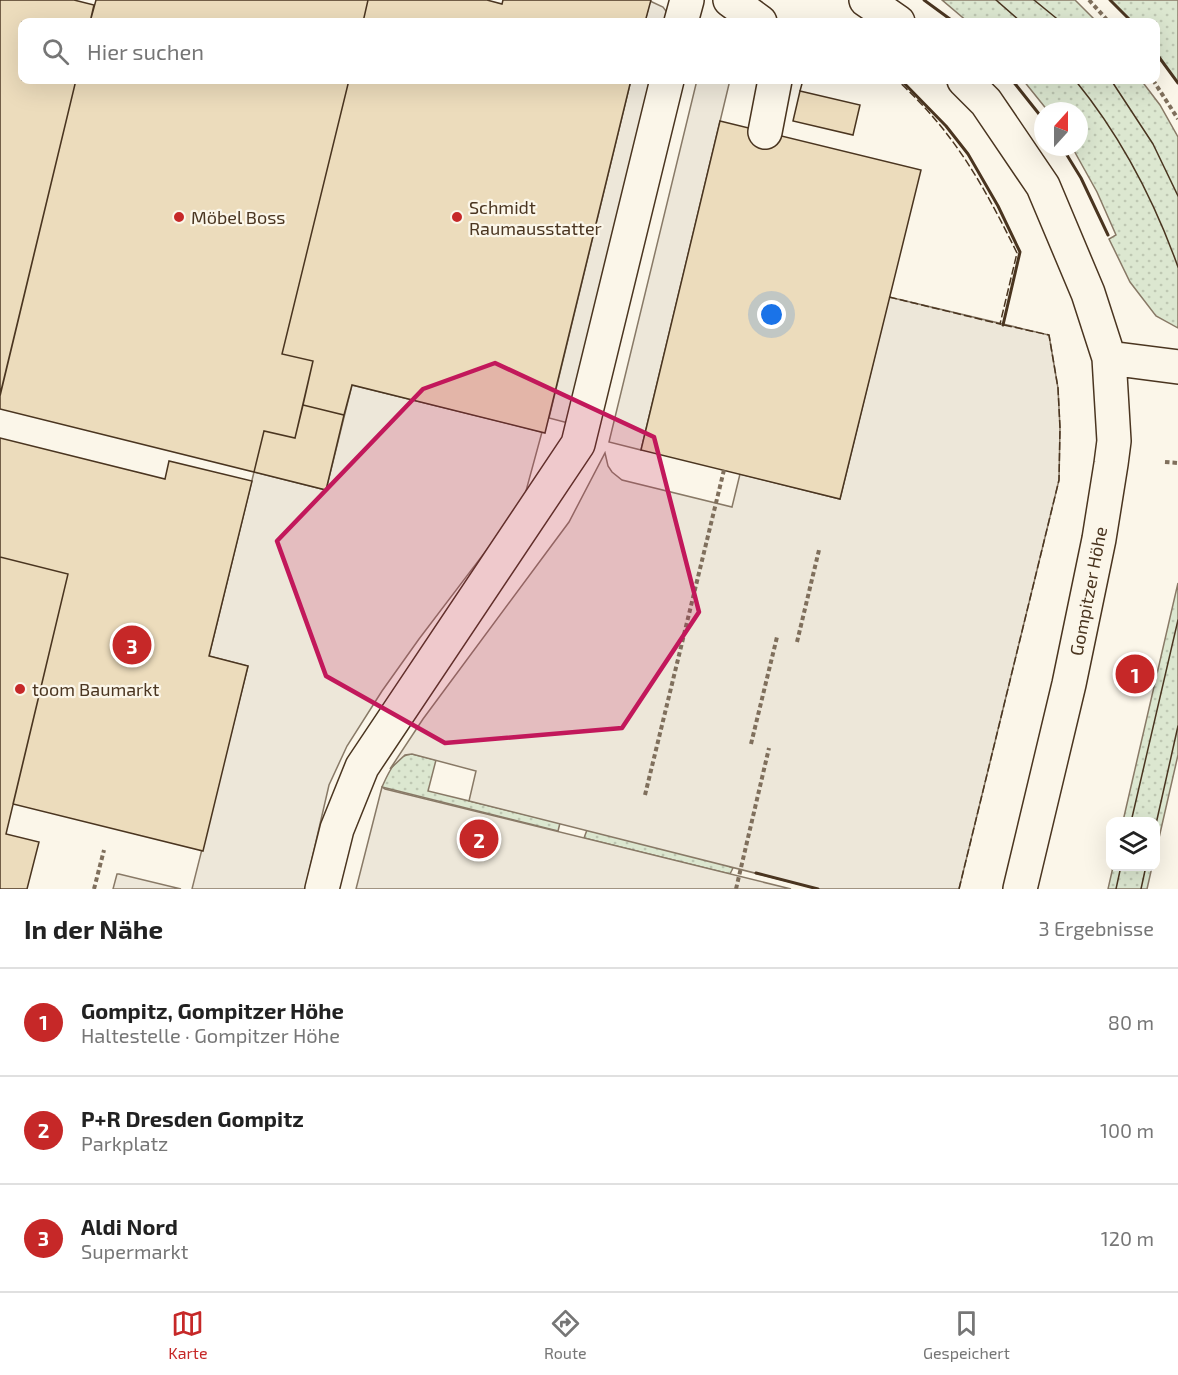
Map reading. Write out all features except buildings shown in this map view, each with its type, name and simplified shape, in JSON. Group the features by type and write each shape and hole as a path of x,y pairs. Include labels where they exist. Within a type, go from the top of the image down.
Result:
{"street":[{"path":"682,18 687,0"},
{"path":"730,0 755,18"},
{"path":"866,0 892,18"},
{"path":"322,889 337,830 362,767 578,444 667,84"},
{"path":"765,132 774,84"},
{"name":"Gompitzer Höhe","path":"968,84 987,102 1043,186 1088,293 1109,358 1114,441 1099,538 1067,691 1020,889"},
{"path":"1109,358 1178,367"}],"path":[{"path":"1089,0 1105,18"},
{"path":"1156,84 1178,119"},
{"path":"1165,462 1178,463"},
{"path":"645,795 724,470"},
{"path":"797,642 819,550"},
{"path":"751,744 777,637"},
{"path":"735,889 769,748"},
{"path":"94,889 104,850"}],"highlighted area":[{"path":"495,363 654,437 699,612 622,728 445,743 326,676 277,541 423,389"}],"green space":[{"path":"942,0 1075,0 1093,18 963,18"},
{"path":"1110,0 1178,0 1178,83 1160,58 1160,18 1128,18"},
{"path":"1026,84 1144,84 1160,105 1178,137 1178,328 1156,316 1130,282 1109,239 1116,235 1097,192 1077,156 1088,156 1088,102 1041,102"},
{"path":"1178,583 1178,755 1160,834 1160,817 1124,817"},
{"path":"412,754 436,760 428,791 560,823 558,831 382,787 397,761"},
{"path":"587,830 733,868 730,874 584,838"},
{"path":"1112,871 1151,871 1147,889 1108,889"}],"shaded area":[{"path":"650,1 663,7 670,18 646,18"},
{"path":"630,84 659,84 576,425 549,418"},
{"path":"696,84 729,84 641,450 609,442"},
{"path":"889,297 1049,335 1058,388 1059,480 959,889 818,889 469,801 476,771 412,754 405,755 390,769 423,719 569,522 605,453 608,466 622,480 732,507 740,474 840,499"},
{"path":"352,385 542,432 523,502 419,639 347,746 329,785 305,889 192,889 248,666 209,656 254,472 326,490"},
{"path":"382,787 385,789 791,889 356,889"},
{"path":"117,874 119,874 181,889 113,889"}],"tram line":[{"path":"996,0 1016,18"},
{"path":"1034,0 1056,18"},
{"path":"1078,84 1107,123 1134,169 1158,217 1178,267"},
{"path":"1114,84 1153,144 1178,196"},
{"path":"1132,817 1178,620"},
{"path":"1158,817 1178,726"},
{"path":"1116,889 1120,871"},
{"path":"1141,889 1145,871"}],"fence":[{"path":"800,91 802,84"},
{"path":"889,297 1000,324 1017,253 966,160 935,119 901,84"},
{"path":"959,889 1059,480 1058,388 1049,335 1000,324"}],"wall":[{"path":"924,0 949,18"},
{"path":"1110,0 1128,18"},
{"path":"1160,58 1178,83"},
{"path":"905,84 946,126 968,154 998,206 1020,252 1003,325"},
{"path":"1015,84 1034,108"},
{"path":"1068,156 1081,178 1108,235"},
{"path":"756,873 818,889"}],"place":[{"name":"Möbel Boss","path":"179,217"},
{"name":"Schmidt Raumausstatter","path":"457,217"},
{"name":"Aldi Nord","path":"132,645"},
{"name":"Gompitz, Gompitzer Höhe","path":"1135,674"},
{"name":"toom Baumarkt","path":"20,689"},
{"name":"P+R Dresden Gompitz","path":"479,839"}]}
